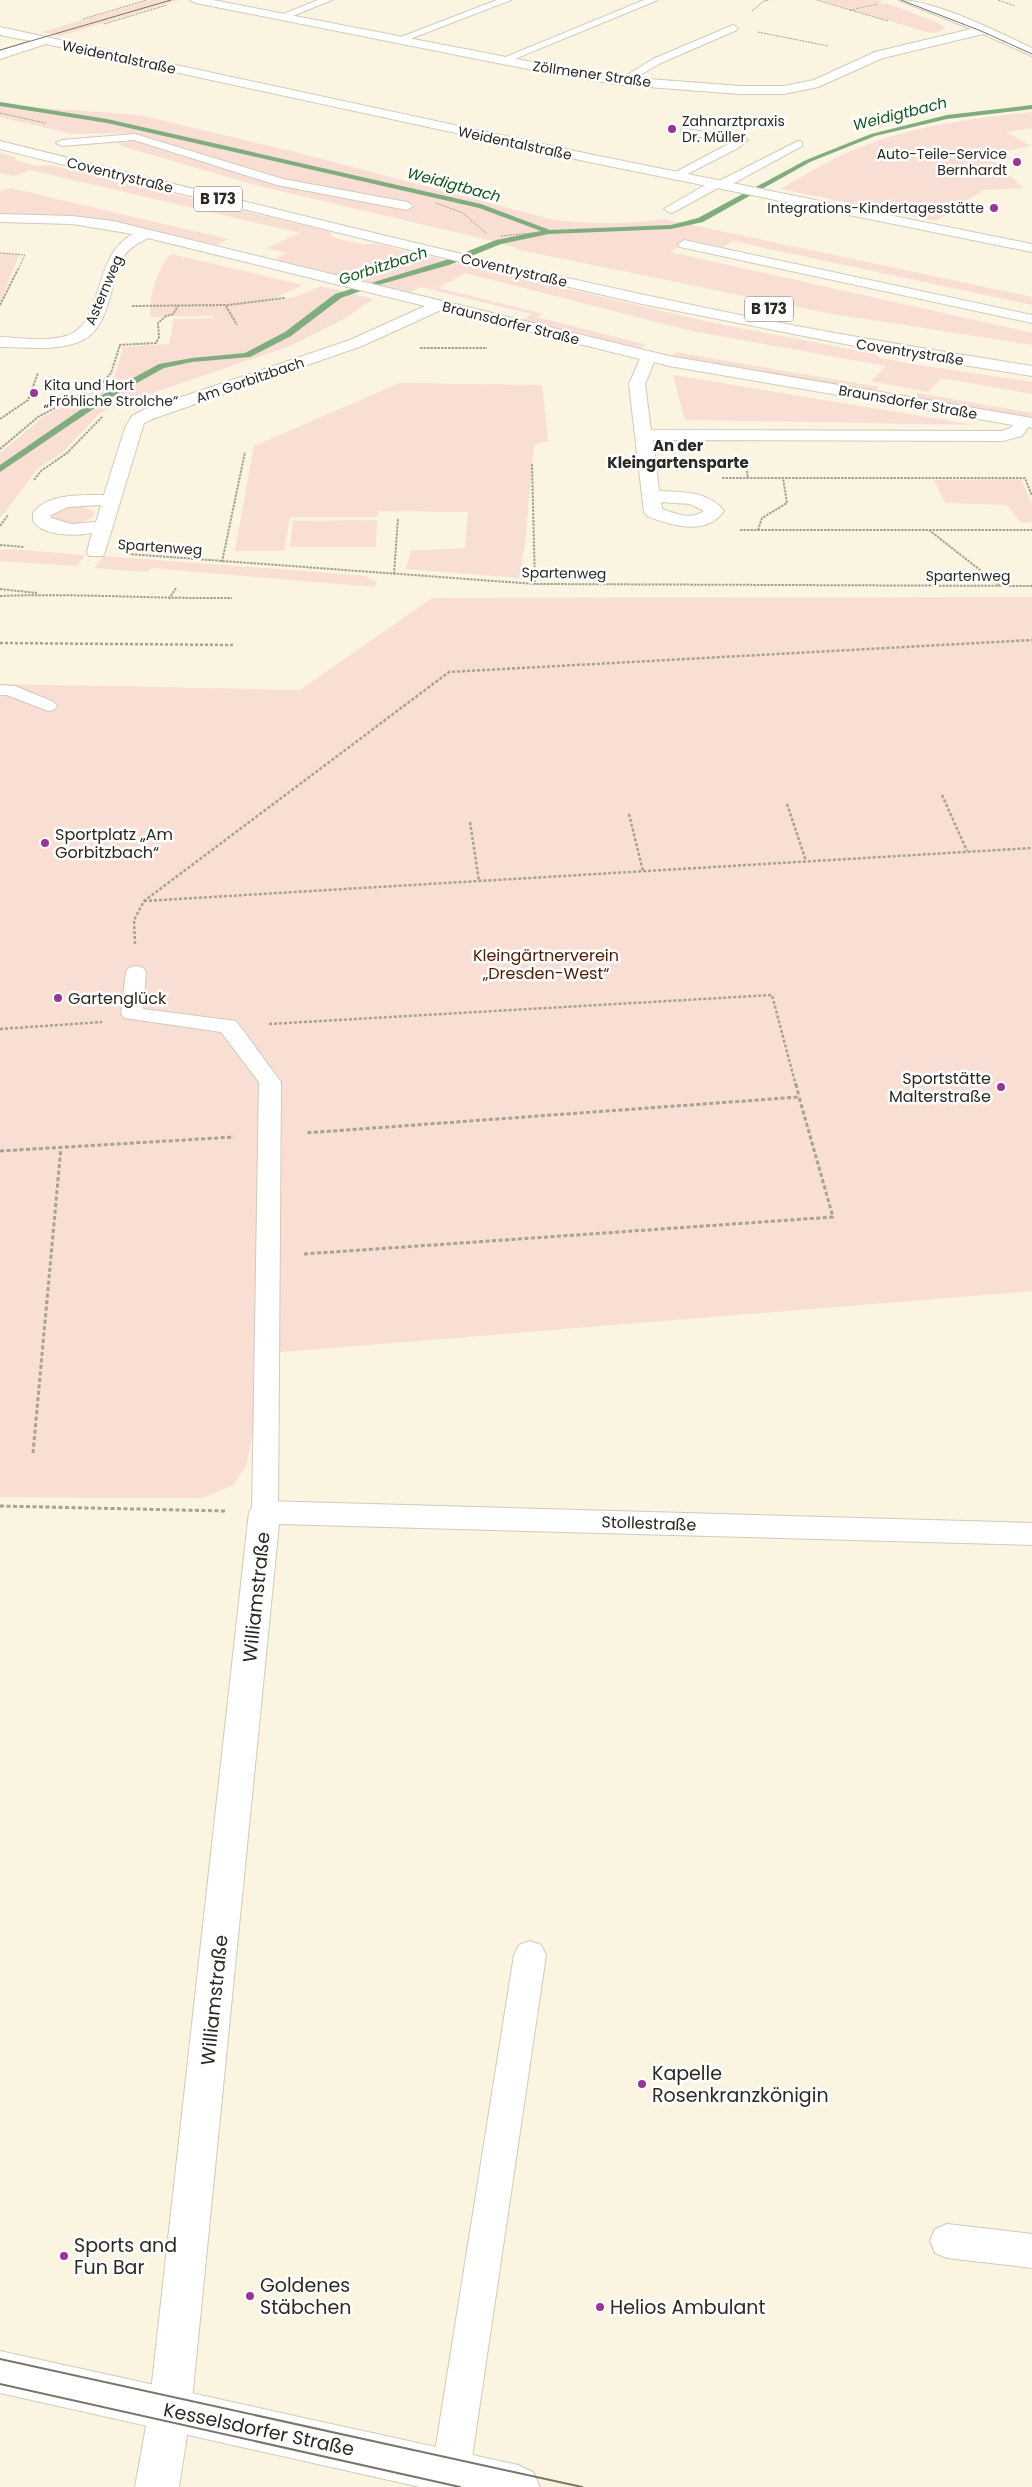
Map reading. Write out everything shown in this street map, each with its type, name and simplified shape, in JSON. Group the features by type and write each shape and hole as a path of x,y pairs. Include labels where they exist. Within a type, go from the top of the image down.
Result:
{"street":[{"name":"Zöllmener Straße","path":"196,0 500,61 622,80 740,90 784,90 818,83 879,55 943,38 984,30"},
{"path":"905,0 984,30 1032,52"},
{"name":"Weidentalstraße","path":"0,31 676,176 1032,248"},
{"path":"0,43 24,36"},
{"path":"0,55 45,41"},
{"name":"Coventrystraße","path":"58,142 104,153"},
{"name":"Coventrystraße","path":"0,146 484,263 820,337 1032,371"},
{"name":"Braunsdorfer Straße","path":"0,218 72,220 113,225 649,356 1028,422"},
{"name":"Asternweg","path":"0,342 71,339 90,327 100,306 117,256 126,244 146,233"},
{"name":"Am Gorbitzbach","path":"96,552 133,428 138,420 149,414 356,343 439,305"},
{"path":"649,356 637,384 653,512 672,520 691,522 708,519 715,511 708,504 686,498 652,496"},
{"name":"Braunsdorfer Straße","path":"644,435 1003,436 1016,432 1028,422"},
{"path":"104,526 79,529 52,527 42,521 42,513 51,506 70,501 112,500"},
{"name":"Stollestraße","path":"265,1512 1032,1534"},
{"name":"Williamstraße","path":"158,2487 170,2410 265,1512"},
{"name":"Kesselsdorfer Straße","path":"0,2372 518,2487"}],"lane":[{"path":"281,17 327,0"},
{"path":"398,40 506,0"},
{"path":"500,61 653,0"},
{"path":"622,80 657,60 733,28"},
{"path":"676,176 742,140 685,132"},
{"path":"58,142 135,137 281,182 407,206"},
{"path":"670,209 723,185 798,144"},
{"path":"684,244 1032,319"},
{"path":"0,690 10,690 48,706"},
{"path":"136,972 132,1014 228,1026 270,1082 265,1512"},
{"path":"451,2471 530,1955"},
{"path":"947,2241 1032,2250"}],"path":[{"path":"24,36 147,0"},
{"path":"760,0 764,1"},
{"path":"817,0 943,38"},
{"path":"998,0 1015,6"},
{"path":"850,10 886,2"},
{"path":"45,41 174,3"},
{"path":"733,28 835,47"},
{"path":"407,206 422,200 448,205 476,223 487,234"},
{"path":"496,235 541,232"},
{"path":"0,253 20,253 25,255 0,304"},
{"path":"100,306 226,306 258,304 291,296 332,279"},
{"path":"226,306 237,325"},
{"path":"356,343 374,348 494,348"},
{"path":"0,449 38,417 102,383 111,373 120,345"},
{"path":"0,419 28,400 39,370"},
{"path":"222,562 244,452"},
{"path":"532,464 535,584"},
{"path":"720,478 1025,478 1032,496"},
{"path":"758,530 762,518 788,503 783,478"},
{"path":"394,574 398,518"},
{"path":"691,522 703,530 1032,530"},
{"path":"929,530 999,586"},
{"name":"Spartenweg","path":"96,552 535,584 1032,586"},
{"path":"169,599 176,588"},
{"path":"0,589 46,594 169,599 232,598"},
{"path":"0,596 46,594"},
{"path":"136,972 134,920 144,901 449,672 1032,640"},
{"path":"0,643 233,645"},
{"path":"942,795 967,852"},
{"path":"787,804 806,861"},
{"path":"629,814 643,871"},
{"path":"470,822 479,881"},
{"path":"144,901 1032,848"},
{"path":"228,1026 772,995 833,1217 268,1256"},
{"path":"0,1029 110,1021 132,1014"},
{"path":"0,1151 269,1135 799,1097"},
{"path":"33,1453 61,1147"},
{"path":"0,1506 265,1512"}],"green space":[{"path":"151,0 179,0 60,36 42,32"},
{"path":"821,0 878,0 883,2 851,9"},
{"path":"886,3 934,21 946,28 935,33 927,32 853,10"},
{"path":"0,102 28,107 139,115 295,152 554,220 609,223 664,219 1032,297 1032,305 732,241 724,247 691,240 670,252 1032,333 1032,345 827,313 515,249 517,248 480,238 259,186 121,146 116,142 118,139 151,144 161,140 132,133 72,134 0,117"},
{"path":"1032,112 1032,128 1006,132 1031,146 988,155 1023,188 983,190 936,221 781,189 840,156 893,136 962,121"},
{"path":"0,153 15,157 15,160 38,166 51,165 331,232 332,237 359,244 376,244 709,322 875,354 880,358 899,362 1032,382 1032,394 941,378 928,392 871,381 886,366 692,331 465,273 438,288 543,314 537,317 647,345 640,348 523,320 532,314 420,287 411,292 281,261 277,258 286,253 266,248 300,233 30,170 14,176 0,173"},
{"path":"10,188 228,239 217,245 105,220 72,216 0,214 0,192"},
{"path":"0,253 20,253 0,303"},
{"path":"172,254 302,285 265,303 295,297 321,286 373,299 344,319 290,346 117,405 99,414 63,452 38,468 0,518 0,453 43,417 106,384 116,373 123,347 169,344 174,319 213,318 212,316 150,317 155,283 162,267"},
{"path":"677,352 879,387 875,391 672,356"},
{"path":"673,375 975,425 685,420"},
{"path":"400,383 542,385 548,441 534,445 525,543 519,578 406,569 411,551 465,548 468,512 378,511 377,517 290,517 284,551 235,551 254,446"},
{"path":"918,393 1032,413 1032,418 914,398"},
{"path":"1021,479 1032,504 1032,522 1022,523 1006,505 945,503 934,480"},
{"path":"79,506 94,511 94,516 73,524 62,522 53,517 53,514 66,507"},
{"path":"377,520 376,547 290,547 293,521"},
{"path":"9,549 85,555 77,566 0,561 0,550"},
{"path":"104,556 368,576 367,578 377,582 374,587 151,568 147,572 94,568"},
{"name":"Kleingärtnerverein „Dresden-West“","path":"1032,597 1032,1291 269,1353 246,1466 233,1485 203,1498 0,1497 0,684 300,690 432,598"}],"waterway":[{"name":"Weidigtbach","path":"0,104 107,121 481,206 549,232"},
{"name":"Weidigtbach","path":"549,232 671,227 700,220 808,161 873,135 947,117 1032,107"},
{"name":"Gorbitzbach","path":"0,469 105,397 162,366 192,360 247,355 288,334 338,296 375,283 446,263 499,242 549,232"}],"tram line":[{"path":"0,50 171,0"},
{"path":"901,0 981,31 1032,54"},
{"path":"0,2359 582,2487"},
{"path":"0,2384 460,2487"}],"place":[{"name":"Zahnarztpraxis Dr. Müller","path":"672,129"},
{"name":"Auto-Teile-Service Bernhardt","path":"1017,162"},
{"name":"Integrations-Kindertagesstätte","path":"994,208"},
{"name":"Kita und Hort „Fröhliche Strolche“","path":"34,393"},
{"name":"Sportplatz „Am Gorbitzbach“","path":"45,843"},
{"name":"Gartenglück","path":"58,998"},
{"name":"Sportstätte Malterstraße","path":"1001,1087"},
{"name":"Kapelle Rosenkranzkönigin","path":"642,2084"},
{"name":"Sports and Fun Bar","path":"64,2256"},
{"name":"Goldenes Stäbchen","path":"250,2296"},
{"name":"Helios Ambulant","path":"600,2307"}],"district":[{"name":"An der Kleingartensparte","path":"678,454"}]}
